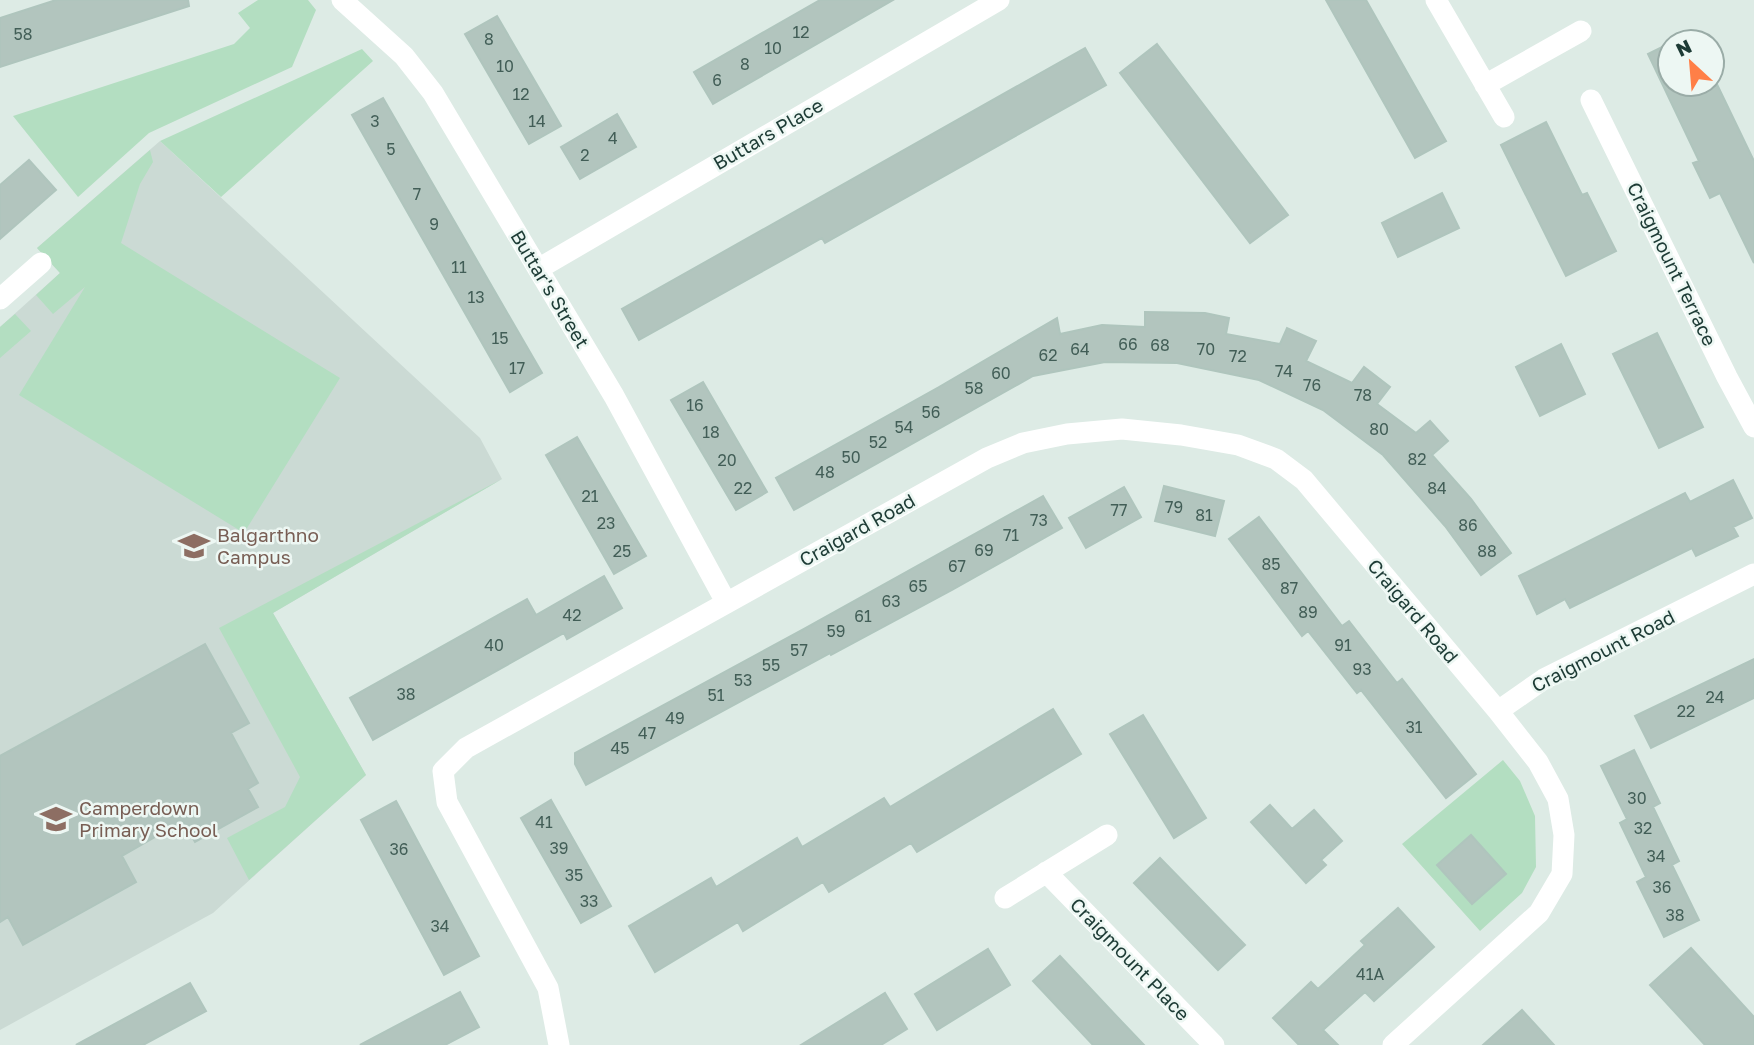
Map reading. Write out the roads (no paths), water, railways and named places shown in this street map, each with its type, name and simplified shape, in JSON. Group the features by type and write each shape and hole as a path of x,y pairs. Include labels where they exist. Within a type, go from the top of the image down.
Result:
{"street":[{"name":"Buttar's Street","path":"342,0 404,56 433,93 614,396 726,602"},
{"name":"Buttars Place","path":"538,269 999,0"},
{"path":"1436,0 1504,117"},
{"path":"1485,85 1581,31"},
{"name":"Craigmount Terrace","path":"1591,100 1754,427"},
{"path":"0,299 41,263"},
{"name":"Craigard Road","path":"559,1045 548,988 447,802 443,771 466,748 987,458 1023,443 1067,434 1122,429 1181,435 1238,445 1276,459 1304,480 1497,711"},
{"name":"Craigmount Road","path":"1497,711 1544,679 1754,575"},
{"path":"1392,1045 1539,913 1562,874 1564,835 1558,799 1538,762 1497,711"},
{"path":"1006,898 1107,835"},
{"name":"Craigmount Place","path":"1046,872 1214,1045"}],"place":[{"name":"Balgarthno Campus","path":"194,546"},
{"name":"Camperdown Primary School","path":"56,819"}]}
